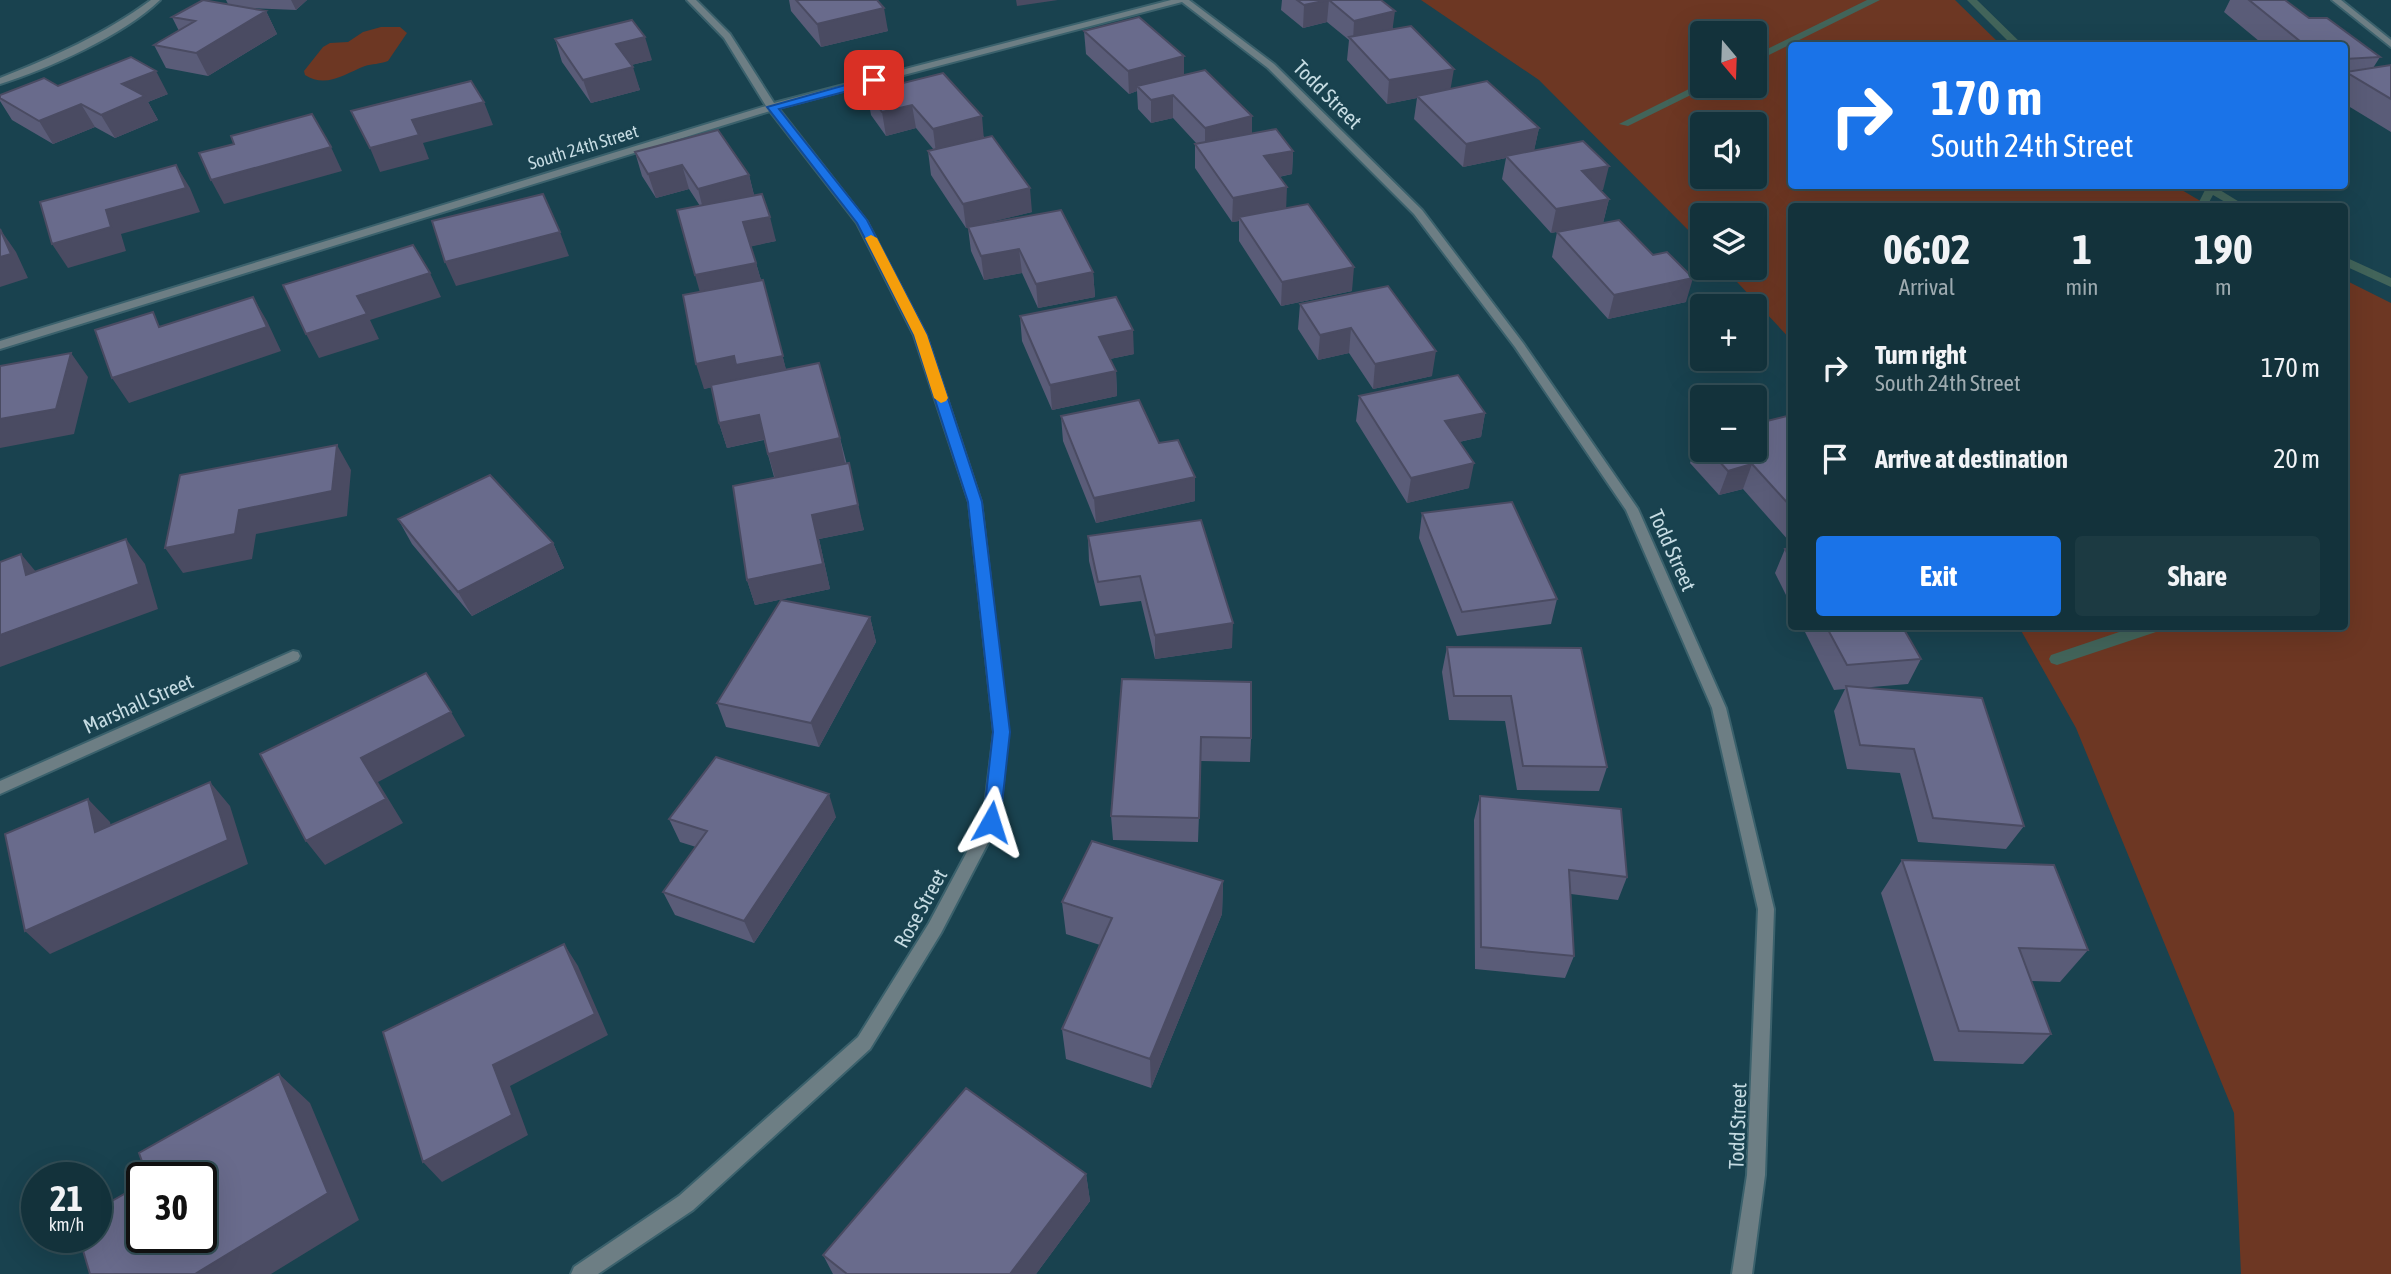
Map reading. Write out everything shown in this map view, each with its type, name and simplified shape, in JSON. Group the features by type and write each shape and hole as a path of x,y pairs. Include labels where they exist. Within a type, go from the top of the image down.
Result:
{"street":[{"path":"0,81 53,61 129,22 156,0"},
{"name":"Rose Street","path":"582,1274 686,1203 864,1043 935,928 991,822 1001,732 975,502 920,335 862,222 772,107 727,36 691,0"},
{"name":"South 24th Street","path":"0,345 772,107 1183,0"},
{"name":"Todd Street","path":"1183,0 1271,66 1418,212 1518,345 1632,509 1709,683 1719,708 1766,909 1756,1175 1742,1274"},
{"path":"2336,0 2391,44"},
{"name":"Marshall Street","path":"0,788 293,656"}],"shaded area":[{"path":"1421,0 1955,0 1998,42 1788,42 1788,189 2180,189 2204,203 1788,203 1788,337 1767,314 1767,294 1748,294 1735,280 1767,280 1767,203 1690,203 1690,232 1539,80"},
{"path":"381,27 400,27 407,33 388,61 365,66 328,80 313,79 305,75 304,71 323,47 330,43 348,42 363,32"},
{"path":"2348,282 2391,303 2391,1274 2241,1274 2234,1113 2076,728 2021,630 2348,630"}],"building":[{"path":"203,0 266,11 196,53 154,45 195,21 172,17"},
{"path":"796,0 877,0 884,8 817,24"},
{"path":"1297,0 1328,0 1304,5"},
{"path":"1329,0 1381,0 1395,11 1354,21"},
{"path":"2249,0 2285,0 2309,18 2327,18 2380,57 2348,59 2348,42 2301,42"},
{"path":"1139,17 1184,56 1128,71 1084,31"},
{"path":"632,20 645,37 616,44 633,67 583,80 555,39"},
{"path":"1411,26 1454,69 1389,80 1349,37"},
{"path":"131,57 156,71 122,84 145,96 101,115 81,104 39,121 0,98 0,95 44,78 58,86"},
{"path":"2391,65 2391,99 2348,73"},
{"path":"1205,70 1252,116 1205,128 1173,95 1151,100 1137,86"},
{"path":"943,73 982,116 933,129 912,105 882,112 867,92"},
{"path":"471,81 484,102 412,120 419,135 370,148 351,111"},
{"path":"1487,81 1539,128 1466,144 1417,96"},
{"path":"312,114 331,147 211,180 199,153 234,144 231,136"},
{"path":"1276,129 1293,151 1264,156 1287,187 1233,198 1195,144"},
{"path":"718,130 749,175 698,189 682,165 648,174 635,152"},
{"path":"992,136 1030,188 963,204 928,151"},
{"path":"1583,141 1609,166 1582,171 1609,199 1556,209 1506,156"},
{"path":"176,165 186,188 106,210 111,227 52,244 40,202"},
{"path":"543,194 560,232 445,262 432,221"},
{"path":"762,194 770,217 743,222 756,263 695,275 677,210"},
{"path":"1308,204 1354,267 1282,282 1239,217"},
{"path":"1061,210 1093,272 1036,284 1019,249 981,256 968,227"},
{"path":"1619,220 1653,255 1667,252 1690,275 1690,279 1614,295 1557,232"},
{"path":"0,229 11,254 0,257"},
{"path":"413,245 430,273 357,296 367,314 306,334 283,285"},
{"path":"763,280 783,356 736,365 734,356 696,364 683,295"},
{"path":"1388,286 1436,351 1375,364 1351,328 1320,335 1300,304"},
{"path":"253,297 267,327 112,378 95,330 153,312 159,327"},
{"path":"1116,297 1133,330 1099,337 1116,371 1050,385 1020,316"},
{"path":"71,353 56,409 0,419 0,366"},
{"path":"819,363 840,438 768,454 759,415 719,423 711,385"},
{"path":"1458,375 1485,413 1445,421 1474,463 1411,478 1359,396"},
{"path":"1139,400 1159,443 1178,440 1195,477 1094,498 1061,416"},
{"path":"1787,416 1788,504 1752,464 1728,471 1720,462 1767,462 1767,421"},
{"path":"337,445 332,491 239,510 235,534 165,548 180,475"},
{"path":"849,463 858,505 812,515 823,564 747,580 733,486"},
{"path":"490,475 553,543 458,592 398,519"},
{"path":"1512,502 1557,599 1462,612 1422,513"},
{"path":"1201,520 1233,623 1155,635 1140,576 1098,582 1088,536"},
{"path":"126,539 139,584 0,635 0,562 21,554 26,575"},
{"path":"781,600 870,617 811,723 717,703"},
{"path":"1828,630 1904,630 1921,659 1847,665"},
{"path":"1447,647 1581,648 1607,767 1523,766 1511,696 1454,696"},
{"path":"426,673 451,712 361,758 386,799 306,841 260,754"},
{"path":"1122,679 1251,682 1251,738 1201,737 1199,818 1111,816"},
{"path":"1846,686 1982,698 2024,826 1933,818 1914,749 1860,745"},
{"path":"716,757 829,794 744,921 663,892 707,831 669,819"},
{"path":"210,782 228,840 25,931 5,834 88,799 95,832"},
{"path":"1480,796 1621,809 1627,877 1569,870 1574,956 1481,947"},
{"path":"1092,841 1223,881 1150,1059 1062,1029 1112,918 1062,902"},
{"path":"1902,860 2054,865 2088,950 2019,948 2051,1034 1959,1031"},
{"path":"564,944 595,1014 493,1065 512,1115 423,1162 383,1032"},
{"path":"279,1074 328,1193 195,1274 90,1274 84,1253 112,1253 112,1201 126,1193 126,1253 217,1253 217,1162 142,1162 139,1153"},
{"path":"966,1088 1086,1174 1010,1274 847,1274 823,1255"}],"waterway":[{"path":"1790,42 1875,0"},
{"path":"1972,0 2015,42"},
{"path":"1768,53 1788,43"},
{"path":"1624,124 1690,91"},
{"path":"2204,203 2211,189"},
{"path":"2211,189 2235,203"},
{"path":"2348,262 2391,283"},
{"path":"2057,659 2144,630"}],"slow traffic":[{"path":"871,238 920,335 941,398"}],"route":[{"path":"874,80 772,107 862,222 882,260 920,335 975,502 1001,732 991,822"}]}
